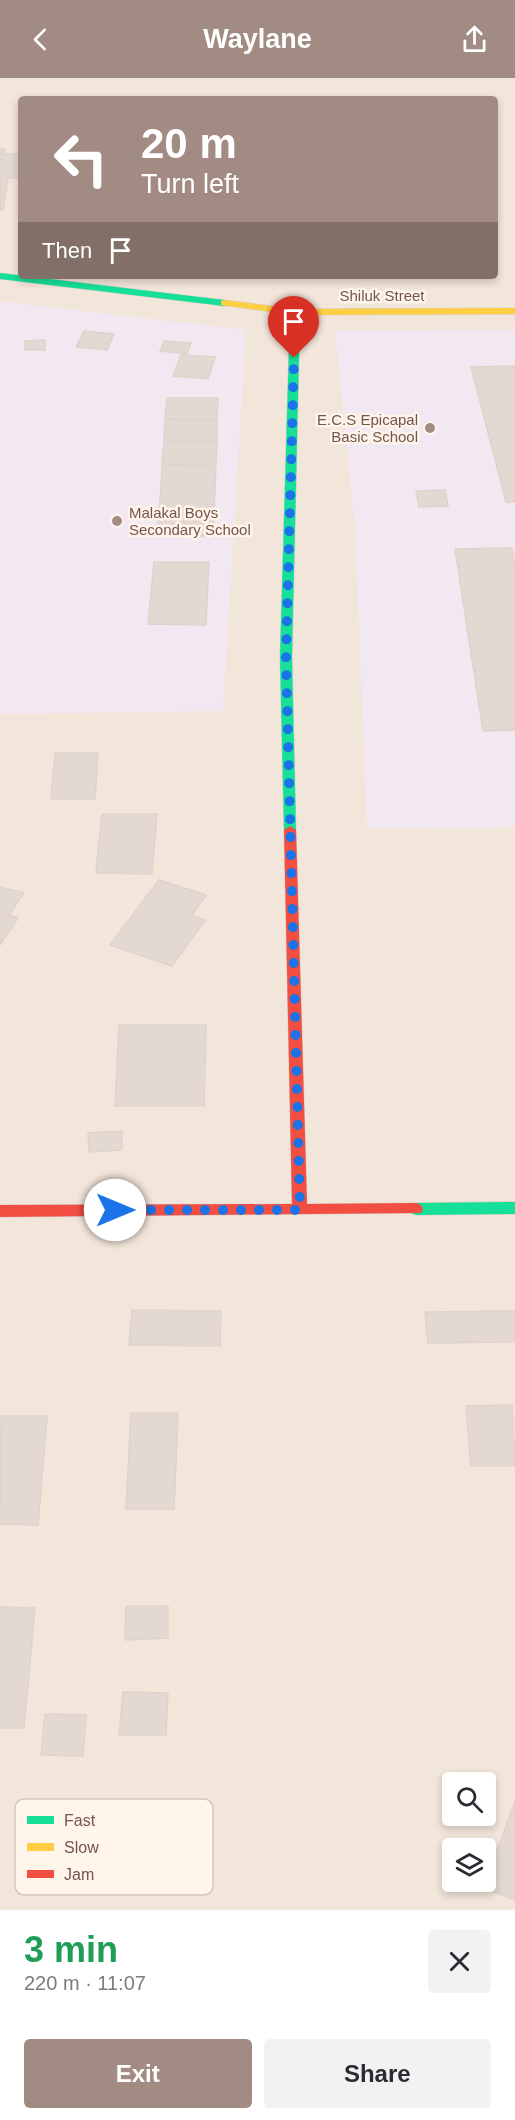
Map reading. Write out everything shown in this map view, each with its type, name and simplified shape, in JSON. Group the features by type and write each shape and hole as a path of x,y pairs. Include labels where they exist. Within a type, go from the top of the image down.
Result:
{"street":[{"name":"Shiluk Street","path":"0,276 18,278"},
{"name":"Shiluk Street","path":"25,279 295,312 515,311"},
{"path":"295,312 286,657 300,1210"},
{"path":"0,1211 515,1208"}],"shaded area":[{"path":"0,78 515,78 515,1910 0,1910"},
{"name":"Malakal Boys Secondary School","path":"0,301 246,330 223,711 0,714"},
{"path":"515,330 515,827 367,828 355,527 335,331"}],"building":[{"path":"0,149 5,149 4,154 18,154 18,178 8,178 3,210 0,210"},
{"path":"84,331 114,334 107,350 76,347"},
{"path":"45,340 45,350 25,350 25,341"},
{"path":"164,341 191,343 187,354 160,351"},
{"path":"181,355 215,357 208,379 173,376"},
{"path":"515,366 515,502 506,502 471,367"},
{"path":"167,398 218,398 217,420 165,419"},
{"path":"165,419 217,420 217,442 164,442"},
{"path":"164,442 217,442 216,464 162,465"},
{"path":"216,464 215,488 161,488 162,465"},
{"path":"161,488 215,488 214,512 159,512"},
{"path":"445,490 448,506 419,507 416,491"},
{"path":"159,512 214,512 213,536 157,536"},
{"path":"512,548 515,567 515,730 483,731 455,549"},
{"path":"154,562 209,562 206,625 148,624"},
{"path":"55,753 98,753 95,799 51,799"},
{"path":"102,814 157,814 152,874 96,873"},
{"path":"159,880 206,895 192,915 205,920 172,966 110,945"},
{"path":"0,887 24,893 9,915 18,918 0,945"},
{"path":"119,1025 206,1025 204,1106 115,1106"},
{"path":"122,1131 122,1150 89,1152 88,1133"},
{"path":"132,1310 221,1311 220,1346 129,1345"},
{"path":"515,1311 515,1342 428,1343 425,1312"},
{"path":"512,1405 515,1466 471,1466 466,1406"},
{"path":"131,1413 178,1413 174,1509 126,1509"},
{"path":"1,1416 47,1416 38,1525 0,1524"},
{"path":"126,1606 168,1606 168,1638 125,1640"},
{"path":"0,1607 35,1608 24,1728 0,1728"},
{"path":"123,1692 168,1693 166,1735 119,1735"},
{"path":"45,1714 86,1715 83,1756 41,1755"},
{"path":"515,1801 515,1900 494,1892 496,1854"}],"traffic: fast":[{"path":"0,276 18,278"},
{"path":"25,279 224,303"},
{"path":"290,830 286,657 295,312"},
{"path":"416,1209 515,1208"}],"traffic: slow":[{"path":"224,303 295,312 515,311"}],"traffic: jam":[{"path":"290,830 300,1210"},
{"path":"0,1211 416,1209"}],"place":[{"name":"E.C.S Epicapal Basic School","path":"430,428"},
{"name":"Malakal Boys Secondary School","path":"117,521"}],"route":[{"path":"115,1210 300,1210 286,657 294,358"}]}
